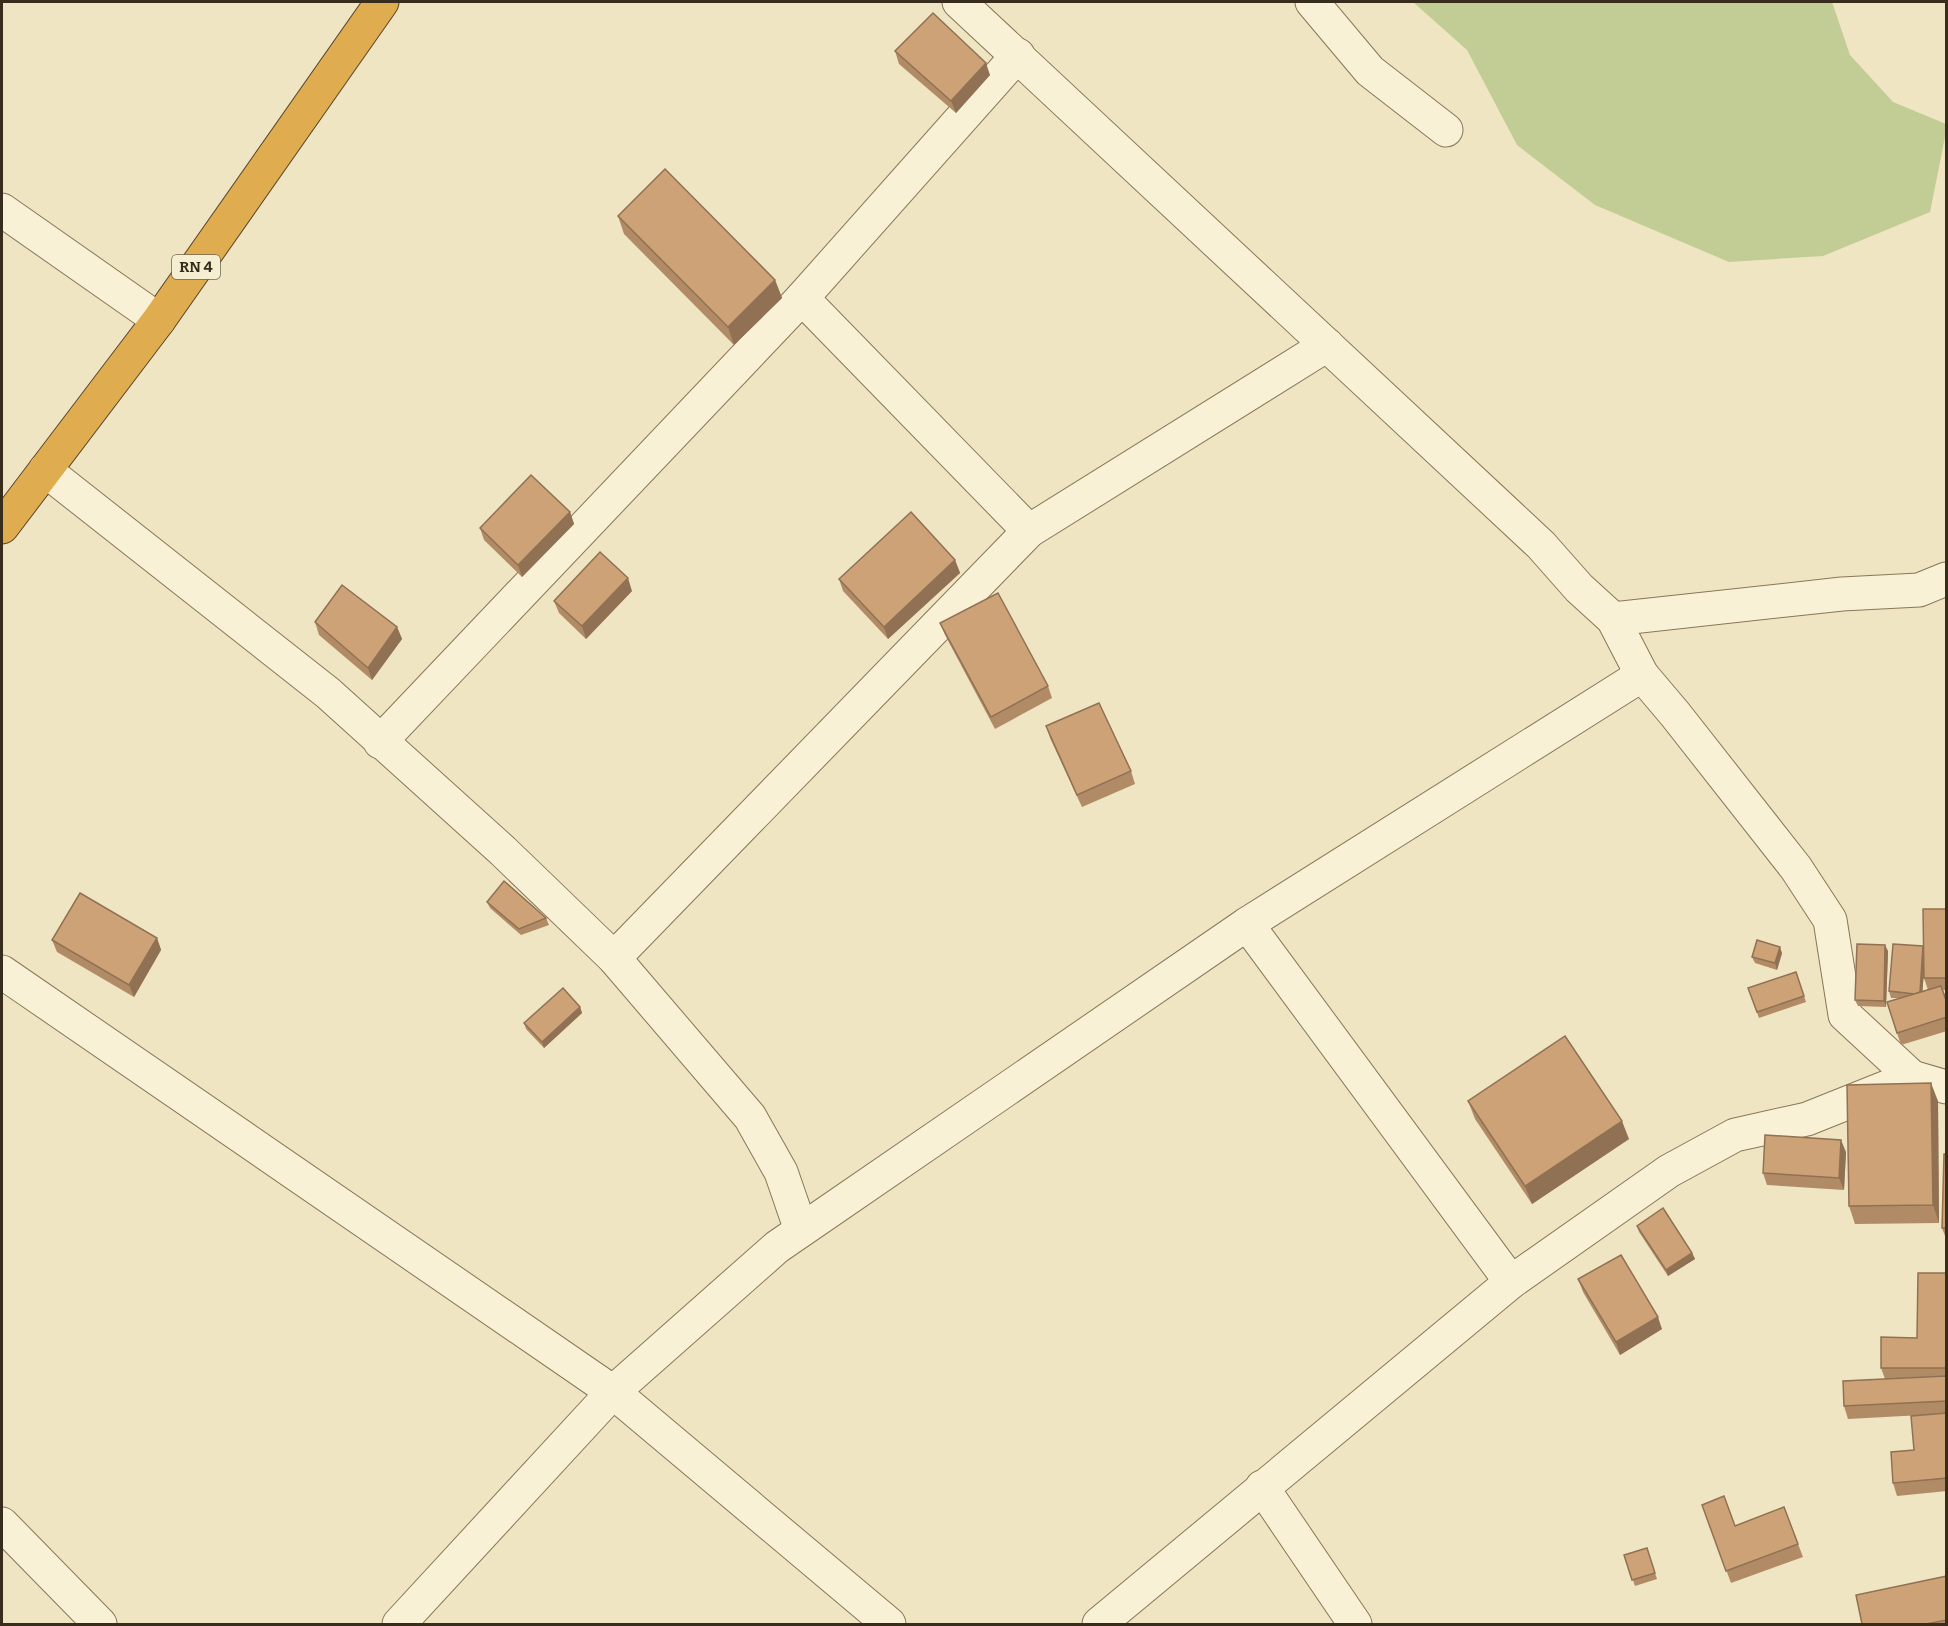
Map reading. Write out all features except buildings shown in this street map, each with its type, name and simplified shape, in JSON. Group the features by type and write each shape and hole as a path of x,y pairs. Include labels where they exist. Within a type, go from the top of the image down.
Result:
{"highway":[{"name":"RN 4","path":"2,527 159,320 382,2"}],"street":[{"path":"960,2 1541,545 1579,588 1613,619 1642,675 1796,868 1830,921 1845,1015 1912,1077 1947,1088"},
{"path":"1312,2 1370,71 1446,130"},
{"path":"380,742 802,298 1018,55"},
{"path":"2,210 159,320"},
{"path":"802,298 1029,531"},
{"path":"614,958 1029,531 1327,345"},
{"path":"45,470 328,693 503,851 614,958 750,1117 781,1172 801,1230"},
{"path":"1613,619 1842,594 1919,590 1947,579"},
{"path":"399,1624 613,1392 777,1247 1247,924 1642,675"},
{"path":"1247,924 1511,1282"},
{"path":"2,972 613,1392 889,1624"},
{"path":"1099,1624 1511,1282 1669,1172 1734,1135 1807,1119 1912,1077"},
{"path":"1262,1487 1355,1624"},
{"path":"2,1524 100,1624"}],"green space":[{"path":"1413,2 1832,2 1850,55 1893,102 1946,124 1930,212 1823,256 1729,262 1595,205 1517,145 1467,50"}]}
